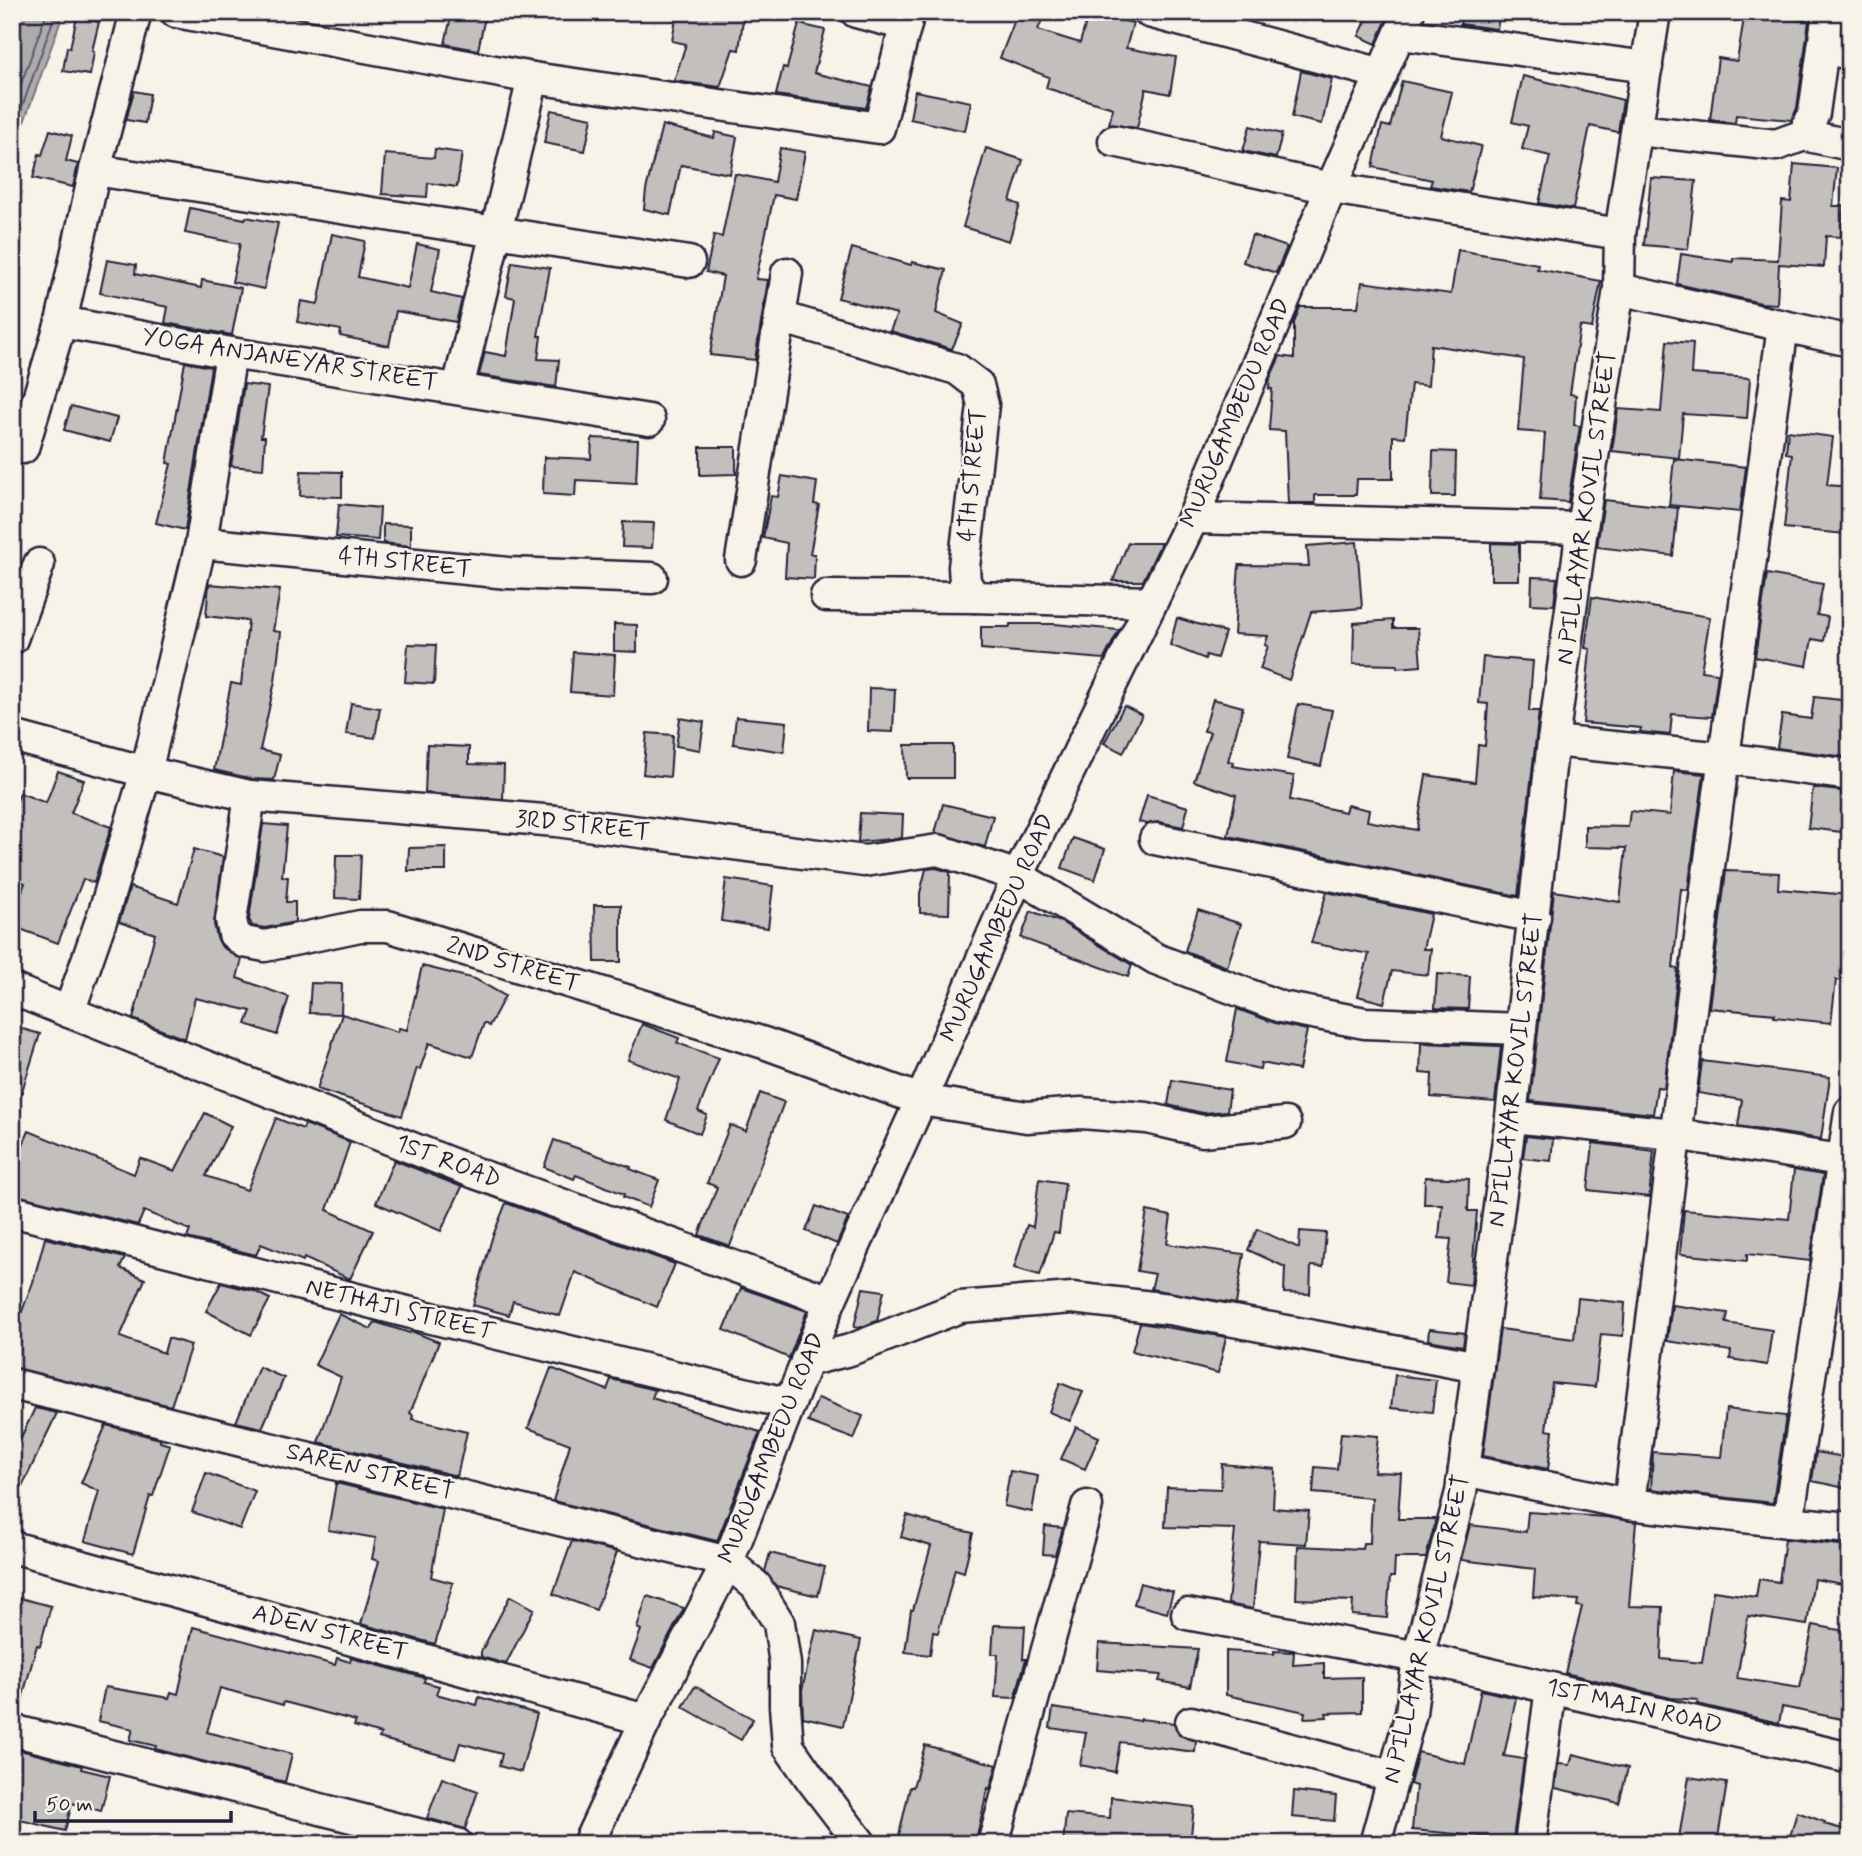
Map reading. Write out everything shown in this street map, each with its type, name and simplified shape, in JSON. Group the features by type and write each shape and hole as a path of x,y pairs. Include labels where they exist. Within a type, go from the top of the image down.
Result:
{"street":[{"path":"23,448 61,322 95,170 136,12"},
{"path":"176,12 533,78 879,128 907,19 856,12"},
{"path":"1149,12 1382,74"},
{"name":"N PILLAYAR KOVIL STREET","path":"1376,1844 1411,1713 1418,1657 1461,1492 1511,1117 1553,741 1619,289 1620,234 1655,12"},
{"path":"1804,135 1836,51 1828,12"},
{"path":"1405,23 1647,67"},
{"name":"MURUGAMBEDU ROAD","path":"588,1844 646,1720 728,1562 830,1301 1018,876 1193,518 1331,188 1405,23"},
{"path":"458,388 533,78"},
{"path":"1637,130 1776,145 1804,135 1850,145"},
{"path":"1114,141 1331,188 1620,234"},
{"path":"95,170 689,261"},
{"path":"741,560 787,273"},
{"path":"1619,289 1850,341"},
{"name":"4TH STREET","path":"780,317 957,369 978,385 983,405 964,567 965,582 974,597"},
{"name":"YOGA ANJANEYAR STREET","path":"61,322 231,353 649,420"},
{"path":"1629,1504 1674,1134 1783,326"},
{"path":"69,1012 104,912 146,772 201,543 231,353"},
{"path":"1193,518 1582,528"},
{"name":"4TH STREET","path":"201,543 508,573 652,578"},
{"path":"12,639 39,564"},
{"path":"826,596 1151,602"},
{"name":"3RD STREET","path":"12,736 146,772 250,796 556,821 864,861 938,850 1018,876 1156,960 1280,1007 1364,1023 1521,1029"},
{"path":"1553,741 1724,758 1850,775"},
{"name":"2ND STREET","path":"250,796 232,920 234,934 244,942 265,946 360,926 388,926 764,1043 921,1100"},
{"path":"1155,839 1535,917"},
{"name":"1ST ROAD","path":"12,989 475,1173 830,1301"},
{"path":"921,1100 1027,1117 1080,1114 1147,1118 1202,1131 1285,1124"},
{"path":"1788,1522 1850,1112"},
{"path":"1511,1117 1674,1134 1841,1160"},
{"name":"NETHAJI STREET","path":"12,1211 422,1316 790,1404"},
{"path":"806,1361 850,1350 960,1307 1072,1298 1170,1309 1478,1367"},
{"name":"SAREN STREET","path":"12,1384 728,1562"},
{"path":"1464,1470 1629,1504 1850,1528"},
{"path":"993,1844 1087,1506"},
{"name":"ADEN STREET","path":"12,1547 646,1720"},
{"path":"728,1562 756,1586 779,1623 785,1664 788,1746 862,1844"},
{"name":"1ST MAIN ROAD","path":"1187,1614 1418,1657 1850,1758"},
{"path":"1530,1844 1551,1688"},
{"path":"1191,1722 1394,1777"},
{"path":"12,1730 457,1844"}],"water":[{"path":"12,12 64,12 12,155"}],"building":[{"path":"452,12 486,12 478,50 445,44"},
{"path":"677,12 744,12 739,50 733,49 720,87 674,81 686,44 672,41"},
{"path":"1018,12 1045,12 1038,30 1080,43 1089,12 1133,23 1126,48 1176,57 1170,94 1146,89 1137,128 1109,124 1113,108 1046,88 1049,77 1000,58"},
{"path":"1370,12 1390,12 1376,44 1359,36"},
{"path":"1462,12 1500,12 1497,29 1460,24"},
{"path":"1745,12 1809,21 1797,108 1792,120 1736,115 1735,123 1710,120 1718,58 1737,61"},
{"path":"77,17 99,22 90,75 63,71 67,47 70,48"},
{"path":"799,24 825,30 814,73 872,87 866,108 776,95 783,67 787,68"},
{"path":"1301,71 1332,79 1322,124 1292,117"},
{"path":"1523,76 1623,100 1618,132 1590,126 1573,209 1539,203 1550,156 1522,149 1528,126 1512,122"},
{"path":"1402,81 1452,92 1441,136 1481,146 1469,192 1430,186 1432,180 1373,167 1382,125 1390,127"},
{"path":"134,91 150,94 145,123 126,120"},
{"path":"915,91 971,102 965,131 910,119"},
{"path":"551,110 592,118 585,151 544,143"},
{"path":"662,125 714,138 715,132 737,137 730,174 681,165 670,215 644,209"},
{"path":"1250,126 1282,134 1276,158 1243,151"},
{"path":"50,130 72,136 66,161 78,164 73,187 33,178 39,154 42,155"},
{"path":"780,148 805,152 796,199 774,195 756,279 768,280 755,360 710,355 723,276 706,272 714,235 722,237 735,174 774,182"},
{"path":"986,148 1023,160 1010,201 1020,205 1009,241 963,227"},
{"path":"435,149 462,153 457,187 428,183 427,197 382,194 385,154 434,158"},
{"path":"1794,164 1837,168 1833,206 1843,206 1841,237 1826,236 1824,267 1779,264 1777,304 1761,303 1677,284 1681,254 1733,262 1733,258 1778,260 1782,201 1791,202"},
{"path":"1651,178 1696,181 1688,249 1644,245"},
{"path":"190,208 278,223 264,289 232,282 240,244 185,233"},
{"path":"332,234 365,241 358,277 408,288 417,244 440,249 431,292 462,299 456,322 396,311 389,346 340,336 341,330 297,322 301,301 318,304"},
{"path":"1252,235 1287,247 1276,273 1243,262"},
{"path":"852,248 911,265 912,262 946,270 936,313 963,324 952,349 890,331 897,314 838,298"},
{"path":"1458,250 1538,264 1537,269 1601,281 1592,328 1580,326 1570,394 1576,395 1574,425 1580,426 1568,502 1540,500 1545,433 1518,431 1524,359 1431,345 1428,386 1411,384 1405,437 1393,436 1393,479 1357,479 1356,495 1315,495 1315,503 1288,503 1285,431 1269,430 1272,389 1269,389 1270,378 1280,356 1294,358 1294,323 1300,307 1358,307 1362,282 1451,294"},
{"path":"107,260 136,265 135,274 201,288 202,280 241,288 232,335 165,323 168,307 100,293"},
{"path":"512,262 550,268 538,336 541,336 538,359 559,360 556,387 479,375 485,352 506,356 515,298 506,296"},
{"path":"1667,341 1693,343 1691,374 1750,378 1747,418 1683,414 1679,458 1612,451 1618,409 1661,412"},
{"path":"185,362 211,367 185,530 156,523 171,464 167,463"},
{"path":"244,384 268,387 261,437 265,437 263,469 231,466"},
{"path":"71,406 117,418 110,442 64,430"},
{"path":"1788,431 1833,437 1827,485 1850,487 1845,534 1784,528 1792,454 1786,453"},
{"path":"592,438 638,440 636,483 576,480 575,496 543,494 544,457 591,459"},
{"path":"700,447 736,447 736,474 700,475"},
{"path":"1433,451 1456,452 1455,496 1432,496"},
{"path":"1674,459 1746,467 1740,512 1669,505"},
{"path":"301,471 342,472 342,497 300,496"},
{"path":"782,476 817,482 814,504 819,505 810,554 815,554 814,579 785,577 787,543 763,538 771,496 778,497"},
{"path":"1604,500 1678,508 1673,556 1597,547"},
{"path":"339,504 380,508 378,540 336,537"},
{"path":"623,522 654,523 652,548 622,547"},
{"path":"383,524 411,525 411,546 383,543"},
{"path":"1357,542 1362,608 1311,612 1289,680 1260,669 1268,646 1265,645 1268,636 1234,634 1239,565 1309,566 1307,546"},
{"path":"1128,543 1161,543 1143,581 1113,581"},
{"path":"1491,543 1519,544 1519,580 1491,580"},
{"path":"1767,574 1823,584 1817,615 1828,617 1824,641 1812,639 1807,666 1755,657"},
{"path":"1532,577 1557,578 1554,605 1531,604"},
{"path":"209,584 280,590 273,631 281,632 275,681 260,750 280,755 274,780 253,779 214,770 231,683 241,685 248,621 206,616"},
{"path":"1592,597 1710,617 1701,671 1718,673 1712,717 1672,714 1670,735 1640,732 1641,728 1583,723 1590,649 1585,648"},
{"path":"1177,618 1225,632 1217,658 1206,655 1205,659 1170,645"},
{"path":"1393,620 1393,628 1418,628 1421,666 1397,668 1397,665 1353,664 1354,623"},
{"path":"614,624 637,625 637,652 614,651"},
{"path":"1010,624 1055,624 1119,630 1104,659 981,649 981,627 1010,627"},
{"path":"408,644 436,645 434,684 405,682"},
{"path":"573,652 615,655 613,695 570,692"},
{"path":"1483,657 1533,661 1529,711 1539,711 1518,896 1228,836 1236,795 1194,781 1210,732 1204,731 1213,699 1243,707 1228,761 1234,762 1232,766 1294,776 1290,800 1345,812 1347,805 1369,810 1367,821 1417,830 1426,775 1475,782 1478,745 1485,746 1488,704 1479,703"},
{"path":"869,688 895,689 893,732 868,731"},
{"path":"1814,697 1850,701 1846,757 1777,748 1782,715 1811,719"},
{"path":"351,703 380,708 375,738 346,734"},
{"path":"1298,704 1332,710 1321,766 1287,759"},
{"path":"1124,706 1142,715 1123,753 1104,743"},
{"path":"736,717 787,722 784,752 733,744"},
{"path":"680,718 704,722 700,750 676,746"},
{"path":"647,733 673,735 670,777 643,774"},
{"path":"427,745 469,747 469,764 504,765 503,799 425,793"},
{"path":"905,745 953,745 953,778 906,778"},
{"path":"58,771 84,780 71,813 111,827 94,883 83,879 58,943 12,926 12,918 25,883 12,878 12,812 20,793 46,803"},
{"path":"1674,771 1704,774 1688,890 1681,889 1673,968 1678,969 1664,1088 1657,1087 1653,1114 1530,1101 1554,891 1620,902 1626,848 1585,847 1585,826 1628,827 1630,811 1670,815"},
{"path":"1813,788 1841,791 1841,795 1850,797 1850,833 1808,828"},
{"path":"1147,795 1188,807 1183,827 1159,822 1139,822"},
{"path":"943,804 993,816 985,847 935,833"},
{"path":"860,813 903,815 902,838 858,842"},
{"path":"263,824 287,826 282,877 288,877 286,902 295,902 295,922 265,928 252,926 249,919"},
{"path":"1073,838 1105,849 1095,880 1062,868"},
{"path":"446,847 446,871 408,871 409,848"},
{"path":"194,849 223,857 214,924 222,947 242,959 237,978 289,997 277,1035 246,1024 251,1011 195,998 185,1039 133,1019 155,934 119,922 130,887 178,903"},
{"path":"336,855 361,855 359,899 335,898"},
{"path":"936,868 950,872 949,914 920,913 920,893 926,869"},
{"path":"1726,871 1779,873 1778,889 1850,895 1850,956 1847,981 1836,980 1831,1023 1709,1008"},
{"path":"726,879 773,886 768,928 721,921"},
{"path":"1327,892 1431,914 1423,949 1431,949 1428,975 1392,971 1384,1003 1358,996 1369,954 1311,943"},
{"path":"594,905 621,905 621,962 595,962"},
{"path":"1198,910 1241,924 1227,967 1185,951"},
{"path":"1031,911 1061,922 1132,965 1128,977 1021,938"},
{"path":"422,966 475,979 505,996 489,1026 484,1023 472,1057 429,1043 420,1069 417,1068 402,1116 317,1089 342,1014 398,1032 399,1028 407,1030"},
{"path":"1437,974 1470,976 1468,1009 1435,1008"},
{"path":"311,983 342,984 341,1014 309,1013"},
{"path":"1237,1009 1275,1023 1307,1030 1299,1070 1261,1063 1260,1069 1227,1062"},
{"path":"642,1024 679,1038 677,1043 719,1058 698,1111 707,1115 700,1134 666,1120 680,1079 628,1060"},
{"path":"12,1026 40,1034 17,1107 12,1106"},
{"path":"1421,1043 1501,1046 1495,1102 1431,1097 1432,1074 1420,1073"},
{"path":"1702,1061 1830,1077 1821,1139 1738,1126 1742,1100 1698,1093"},
{"path":"1172,1080 1230,1090 1227,1111 1203,1113 1168,1105"},
{"path":"760,1093 784,1102 730,1246 699,1235 717,1187 707,1183 730,1125 746,1131"},
{"path":"205,1113 231,1126 206,1176 247,1190 276,1118 303,1129 305,1124 350,1142 327,1210 373,1231 350,1279 304,1258 303,1261 261,1244 256,1255 187,1238 190,1230 144,1211 138,1225 12,1194 12,1169 29,1131 134,1174 140,1158 175,1171"},
{"path":"1526,1136 1553,1139 1551,1161 1523,1158"},
{"path":"554,1140 631,1167 630,1169 659,1180 649,1207 576,1175 574,1179 544,1167"},
{"path":"1593,1143 1654,1151 1649,1197 1588,1190"},
{"path":"394,1160 462,1187 441,1231 376,1203"},
{"path":"1794,1170 1823,1175 1810,1261 1747,1254 1747,1261 1680,1254 1684,1210 1789,1219"},
{"path":"1425,1177 1469,1179 1468,1211 1477,1211 1471,1285 1446,1282 1451,1239 1439,1238 1442,1204 1424,1204"},
{"path":"1039,1179 1065,1183 1059,1233 1054,1232 1040,1275 1014,1268 1027,1225 1033,1227"},
{"path":"506,1203 675,1264 657,1307 575,1272 560,1316 513,1301 509,1315 473,1305 492,1238"},
{"path":"816,1206 848,1218 837,1244 806,1231"},
{"path":"1147,1211 1171,1216 1167,1244 1244,1254 1236,1304 1151,1289 1155,1274 1137,1271"},
{"path":"1257,1229 1299,1248 1300,1231 1326,1233 1323,1267 1311,1266 1310,1294 1284,1293 1285,1267 1248,1250"},
{"path":"45,1238 125,1258 120,1268 145,1279 120,1337 164,1353 168,1338 191,1345 171,1406 12,1367 12,1338 33,1282"},
{"path":"221,1283 254,1291 270,1299 251,1335 206,1311"},
{"path":"741,1288 807,1311 789,1358 724,1330"},
{"path":"863,1288 884,1291 877,1321 859,1328 854,1327"},
{"path":"1578,1298 1625,1303 1623,1336 1601,1334 1595,1387 1552,1383 1546,1430 1553,1431 1548,1469 1483,1456 1500,1329 1574,1339"},
{"path":"1672,1305 1728,1313 1726,1323 1772,1330 1767,1365 1730,1359 1731,1351 1667,1341"},
{"path":"339,1314 371,1329 375,1322 410,1333 411,1331 439,1342 410,1413 413,1415 412,1419 467,1432 457,1476 318,1442 341,1377 315,1365"},
{"path":"1140,1323 1226,1337 1218,1373 1132,1351"},
{"path":"1429,1329 1465,1333 1463,1346 1428,1340"},
{"path":"259,1367 284,1378 262,1428 236,1422"},
{"path":"551,1368 607,1390 611,1379 655,1390 652,1398 760,1432 717,1541 553,1501 570,1444 528,1428"},
{"path":"1395,1375 1436,1380 1432,1412 1391,1408"},
{"path":"1060,1383 1083,1392 1070,1421 1049,1412"},
{"path":"818,1398 863,1416 854,1439 808,1422"},
{"path":"35,1408 57,1413 12,1508 12,1456"},
{"path":"1726,1409 1786,1416 1773,1503 1651,1489 1653,1452 1721,1457"},
{"path":"106,1425 160,1439 160,1442 170,1445 153,1496 150,1496 133,1554 85,1541 99,1491 81,1483"},
{"path":"1076,1427 1099,1437 1085,1469 1061,1459"},
{"path":"1341,1433 1378,1436 1374,1472 1401,1473 1398,1519 1436,1519 1426,1558 1395,1558 1394,1577 1390,1577 1387,1618 1352,1615 1353,1601 1296,1599 1298,1546 1362,1549 1363,1543 1370,1543 1372,1498 1313,1493 1315,1467 1337,1469"},
{"path":"1816,1452 1850,1458 1850,1489 1812,1481"},
{"path":"1222,1464 1275,1469 1273,1508 1309,1511 1306,1544 1259,1541 1253,1609 1228,1604 1235,1529 1165,1527 1167,1487 1221,1489"},
{"path":"1010,1471 1038,1476 1032,1512 1004,1506"},
{"path":"206,1473 255,1491 240,1529 192,1512"},
{"path":"336,1483 443,1509 431,1577 453,1583 435,1644 361,1624 379,1561 372,1559 376,1538 328,1530"},
{"path":"1528,1512 1606,1517 1636,1522 1629,1606 1663,1607 1661,1659 1702,1663 1713,1591 1756,1597 1759,1579 1779,1582 1785,1539 1849,1546 1843,1584 1814,1579 1807,1625 1748,1616 1737,1678 1800,1688 1813,1625 1850,1632 1850,1706 1847,1720 1782,1707 1779,1723 1697,1704 1698,1700 1671,1698 1565,1673 1582,1607 1577,1606 1578,1600 1533,1597 1535,1569 1461,1560 1470,1525 1526,1532"},
{"path":"907,1515 973,1533 964,1572 955,1569 938,1633 933,1632 930,1655 905,1652 911,1610 931,1546 901,1537"},
{"path":"1045,1526 1063,1528 1055,1555 1043,1554"},
{"path":"572,1541 617,1552 596,1610 553,1594"},
{"path":"770,1553 825,1567 818,1596 776,1586 765,1571"},
{"path":"1140,1583 1173,1592 1167,1613 1134,1604"},
{"path":"12,1596 51,1606 19,1710 12,1709"},
{"path":"510,1596 534,1609 506,1664 481,1657 481,1652"},
{"path":"647,1596 684,1608 653,1668 630,1660 641,1630 637,1628"},
{"path":"994,1625 1025,1626 1023,1659 1026,1659 1015,1698 995,1697 998,1654 992,1654"},
{"path":"193,1627 335,1665 337,1658 350,1662 351,1658 425,1678 424,1682 439,1686 436,1694 477,1705 479,1697 537,1714 521,1772 499,1766 502,1754 460,1743 455,1759 379,1738 381,1734 354,1726 356,1721 220,1688 207,1732 292,1754 285,1782 155,1749 156,1746 130,1740 133,1729 98,1721 105,1687 169,1698 171,1692 178,1694"},
{"path":"816,1630 861,1640 843,1726 803,1717 802,1690"},
{"path":"1099,1643 1198,1649 1190,1687 1159,1681 1161,1675 1097,1670"},
{"path":"1226,1651 1274,1654 1274,1651 1294,1652 1293,1665 1324,1663 1324,1678 1362,1677 1362,1712 1326,1713 1327,1717 1304,1718 1305,1712 1226,1695"},
{"path":"695,1686 753,1719 741,1740 683,1707"},
{"path":"1481,1690 1516,1698 1504,1756 1524,1759 1513,1839 1412,1830 1416,1786 1410,1784 1418,1752 1465,1764"},
{"path":"1053,1708 1140,1721 1174,1723 1179,1735 1196,1741 1195,1752 1120,1742 1115,1772 1080,1765 1086,1733 1050,1728"},
{"path":"925,1745 997,1765 990,1789 988,1788 975,1844 897,1844 910,1787 913,1787"},
{"path":"12,1748 110,1776 101,1811 72,1803 65,1831 12,1818"},
{"path":"1573,1754 1628,1768 1619,1803 1555,1788 1558,1764 1570,1765"},
{"path":"1689,1777 1727,1783 1717,1844 1678,1844"},
{"path":"442,1778 478,1791 465,1829 427,1818"},
{"path":"1294,1791 1336,1796 1334,1821 1292,1817"},
{"path":"1111,1797 1194,1807 1190,1844 1063,1844 1066,1814 1110,1818"},
{"path":"1797,1812 1825,1822 1824,1824 1850,1831 1850,1844 1788,1844"}]}
